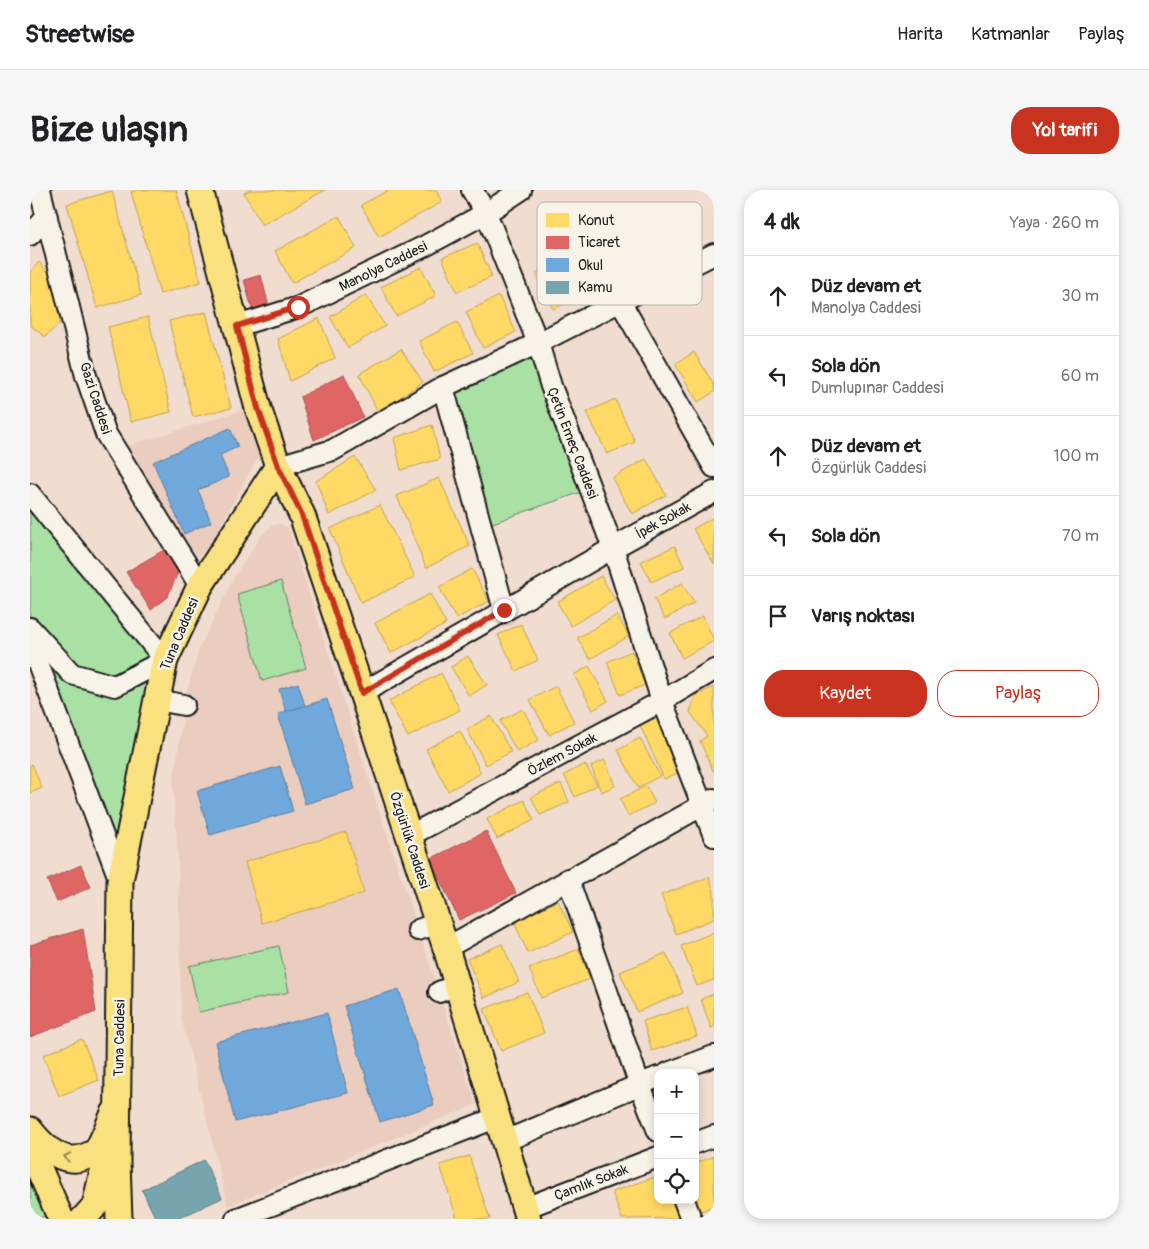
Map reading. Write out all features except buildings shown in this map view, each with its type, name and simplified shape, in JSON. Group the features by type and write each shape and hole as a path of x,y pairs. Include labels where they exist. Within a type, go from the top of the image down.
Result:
{"main road":[{"name":"Özgürlük Caddesi","path":"201,190 258,408 278,466 302,515 362,693 409,836 428,926 446,948 448,988 498,1117 526,1213"},
{"name":"Tuna Caddesi","path":"119,1219 117,1162 120,881 165,660 200,586 278,466"},
{"name":"Tuna Caddesi","path":"83,1219 95,1206 119,1104"},
{"path":"30,1130 39,1142 57,1155 71,1159 83,1159 96,1152 119,1104"},
{"path":"30,1148 61,1219"}],"street":[{"name":"Gazi Caddesi","path":"40,190 86,376 106,434 200,586"},
{"name":"Çetin Emeç Caddesi","path":"472,190 486,213 538,343 551,386 613,548 662,701 709,802 714,836"},
{"name":"Manolya Caddesi","path":"237,326 298,307 422,247 486,213 522,190"},
{"path":"30,235 47,218"},
{"path":"702,260 714,254"},
{"path":"278,466 334,450 443,387 614,305"},
{"path":"622,305 714,467"},
{"path":"443,387 504,610"},
{"name":"İpek Sokak","path":"362,693 504,610 714,492"},
{"path":"30,494 165,660 115,686 72,674 30,628"},
{"name":"Tuna Caddesi","path":"30,642 120,881"},
{"name":"Özlem Sokak","path":"409,836 662,701 714,670"},
{"path":"157,700 184,705"},
{"path":"446,948 709,802"},
{"path":"568,880 648,1080 655,1114"},
{"path":"679,1069 714,1056"},
{"path":"504,1141 648,1080"},
{"path":"236,1219 257,1202 498,1117"},
{"path":"699,1142 714,1136"},
{"name":"Çamlık Sokak","path":"526,1213 654,1159"},
{"path":"686,1204 692,1219"}],"shaded area":[{"path":"246,409 260,454 207,550 191,560 124,447"},
{"path":"280,523 288,527 476,1105 228,1206 181,1017 178,862 173,783 187,691 199,649 233,579 260,537 272,526"}],"green space":[{"path":"538,343 590,489 481,527 443,387"},
{"path":"30,494 165,660 120,881 30,642"},
{"path":"281,581 306,668 262,681 237,594"},
{"path":"279,946 289,992 199,1012 189,966"},
{"path":"30,1175 47,1215 38,1219 30,1219"}],"route":[{"path":"298,307 237,326 258,408 278,466 302,515 362,693 504,610"}]}
